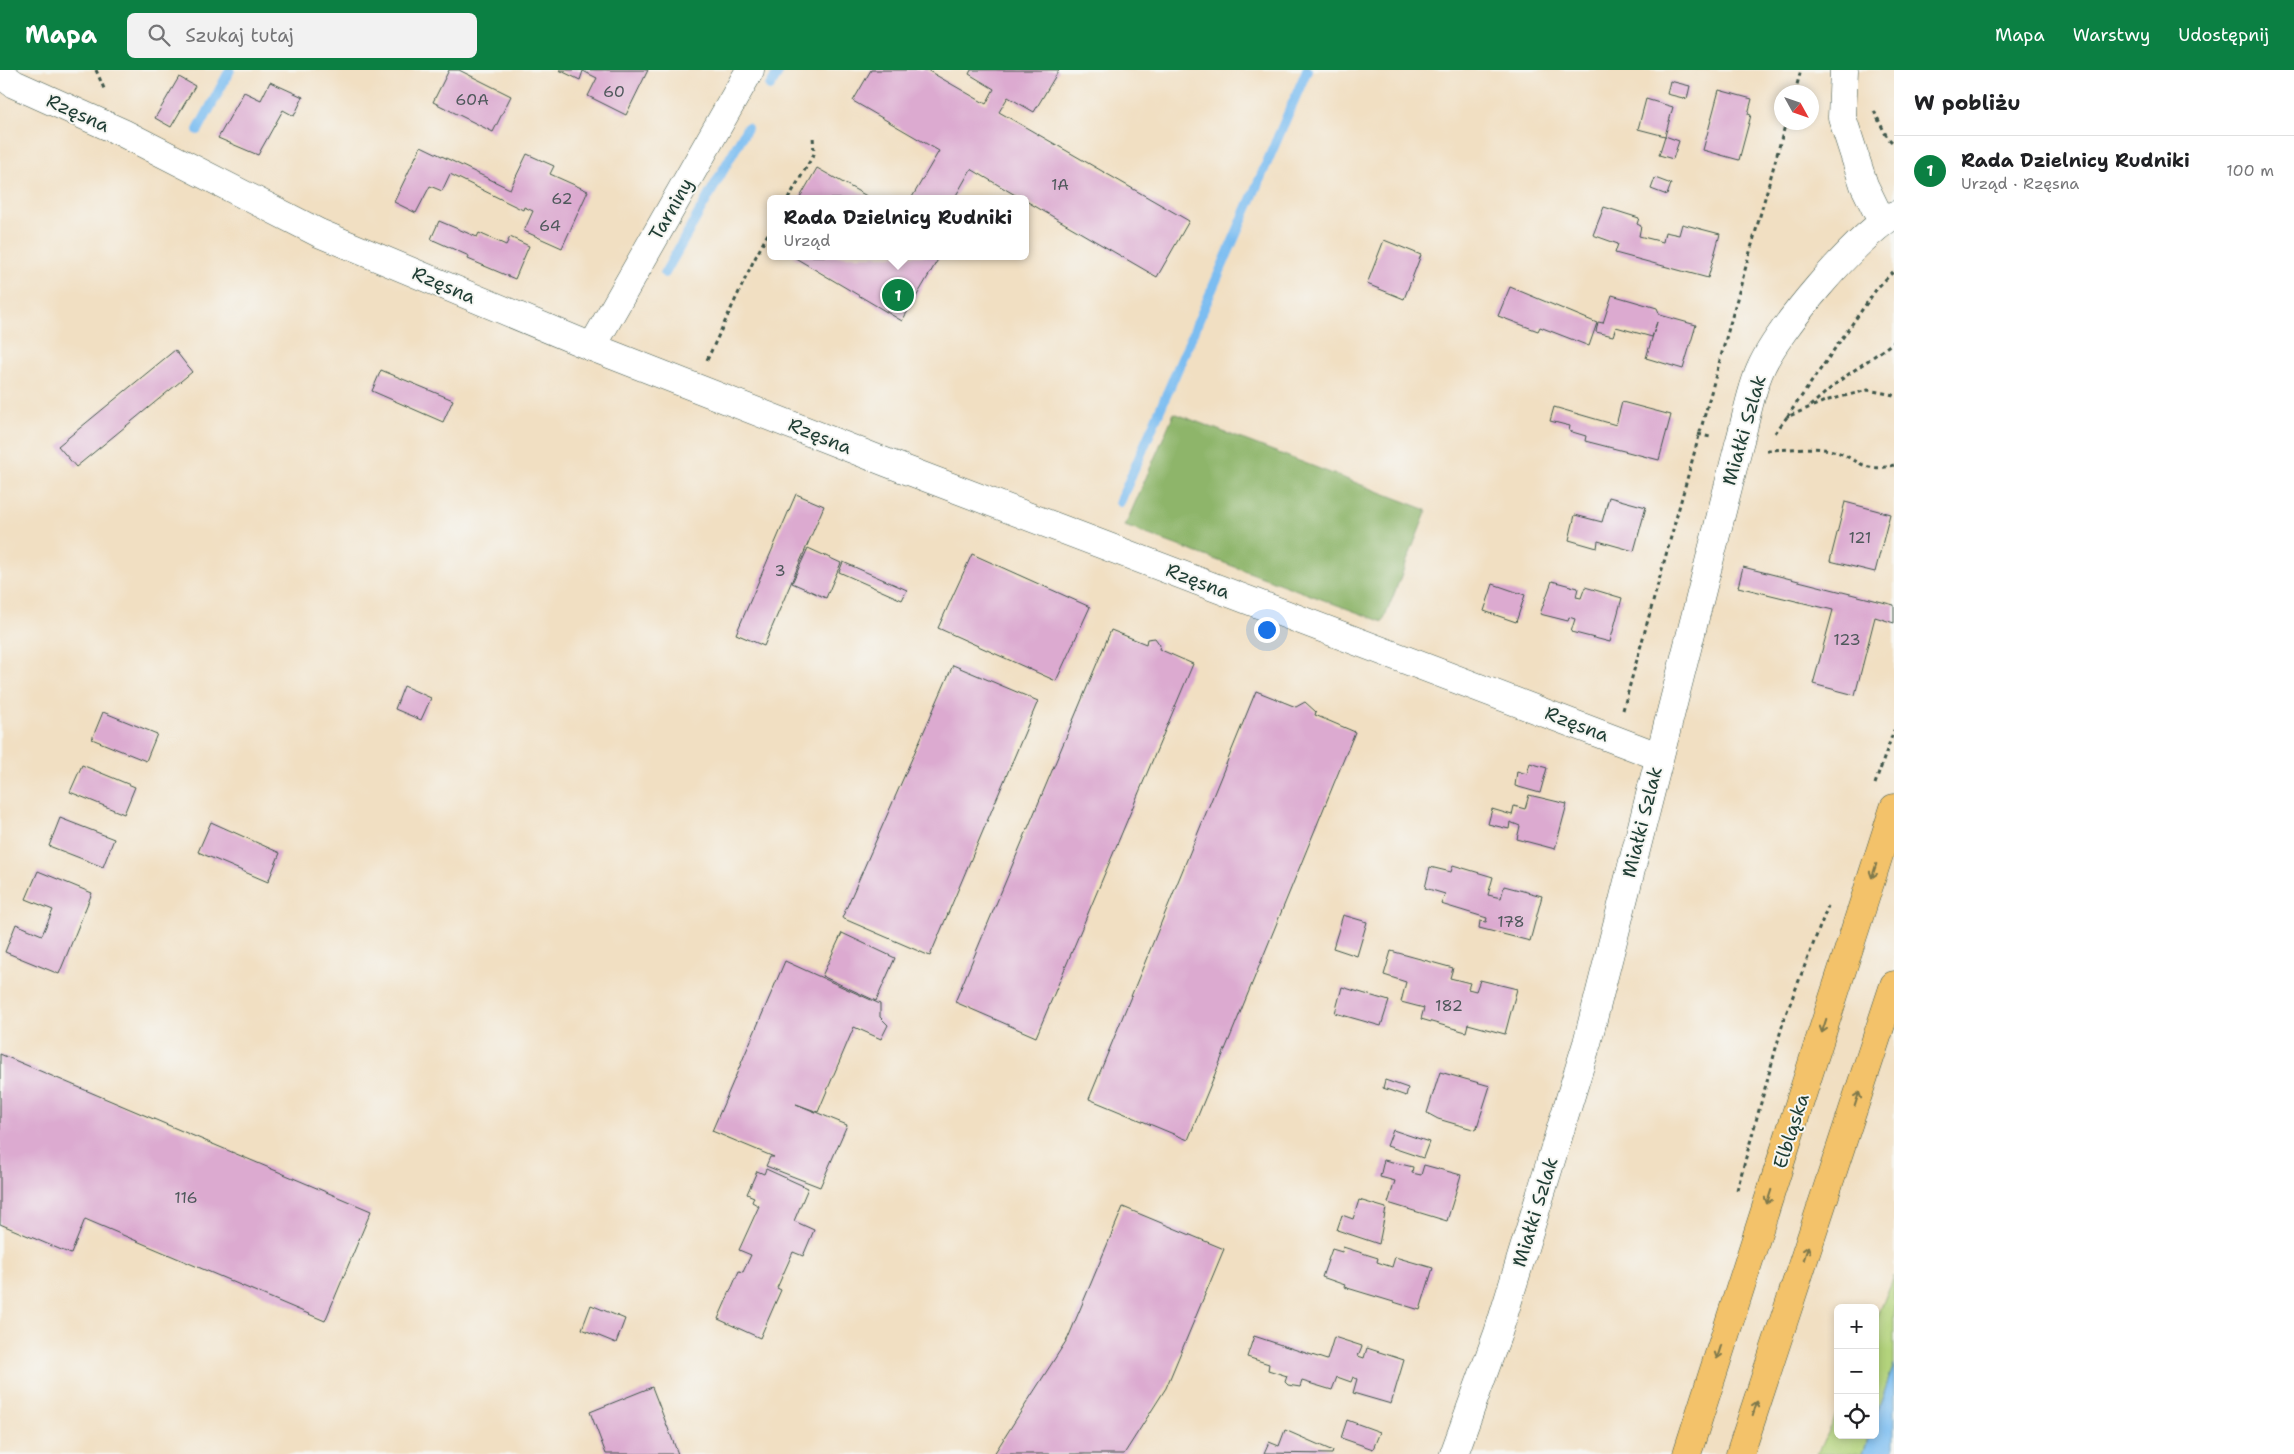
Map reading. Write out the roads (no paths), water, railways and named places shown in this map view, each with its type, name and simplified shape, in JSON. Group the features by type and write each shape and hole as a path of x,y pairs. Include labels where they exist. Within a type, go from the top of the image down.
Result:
{"main road":[{"name":"Elbląska","path":"1687,1454 1894,808"},
{"path":"1740,1454 1894,985"}],"street":[{"name":"Tarniny","path":"592,347 750,70"},
{"name":"Miałki Szlak","path":"1454,1454 1498,1332 1587,1043 1658,756 1760,370 1792,320 1854,249 1888,219 1864,185 1842,117 1844,70"},
{"name":"Rzęsna","path":"0,74 14,84 123,133 319,233 592,347 898,467 1658,756"}],"water":[{"path":"1894,1364 1894,1454 1863,1454 1868,1439 1879,1439 1879,1407"}],"waterway":[{"path":"198,130 230,70"},
{"path":"770,86 780,70"},
{"path":"1120,502 1307,70"},
{"path":"665,273 747,128"}],"place":[{"name":"Rada Dzielnicy Rudniki","path":"898,295"}]}
